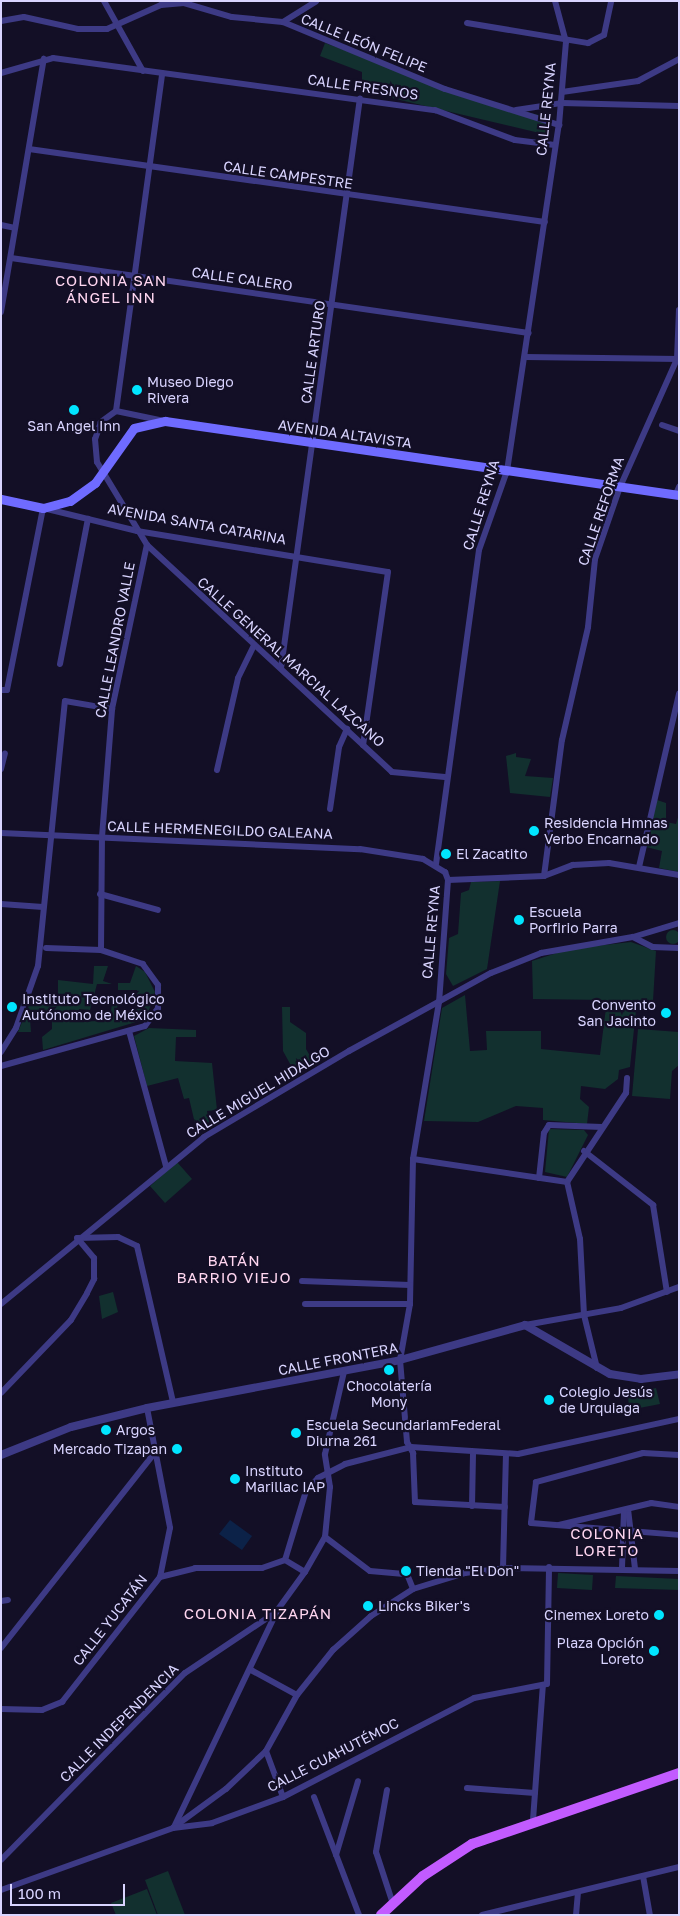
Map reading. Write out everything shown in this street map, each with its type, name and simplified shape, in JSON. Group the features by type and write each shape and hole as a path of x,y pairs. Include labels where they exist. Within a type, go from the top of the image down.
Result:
{"main road":[{"name":"AVENIDA ALTAVISTA","path":"43,508 79,496 102,472 134,428 164,421 312,444 620,487 678,492"},
{"name":"AVENIDA SANTA CATARINA","path":"1,499 43,508"},
{"path":"381,1915 392,1901 458,1851 533,1820 679,1773"}],"street":[{"path":"104,1 143,71"},
{"path":"283,22 316,1"},
{"name":"CALLE REYNA","path":"472,1506 415,1502 411,1448 400,1360 410,1304 412,1159 439,1002 448,880 436,864 445,777 479,550 507,471 559,125 566,42 556,1"},
{"path":"467,23 566,42 599,40 607,27 611,1"},
{"name":"CALLE LEÓN FELIPE","path":"1,21 24,17 78,28 117,27 173,2 232,17 283,22 445,89 559,125"},
{"path":"1,73 44,59 1,312"},
{"name":"CALLE FRESNOS","path":"44,59 360,98 435,110 515,140 555,145"},
{"path":"562,92 638,81 679,59"},
{"path":"137,531 102,472 95,439 101,422 116,411 162,73"},
{"name":"CALLE ARTURO","path":"281,668 348,196 360,98"},
{"name":"CALLE LEÓN FELIPE","path":"514,111 562,103 679,106"},
{"name":"CALLE CAMPESTRE","path":"29,149 348,196 545,222"},
{"path":"1,225 15,228"},
{"name":"CALLE CALERO","path":"11,258 529,334"},
{"name":"CALLE REFORMA","path":"544,876 562,740 588,627 592,572 620,487 678,359 679,310"},
{"path":"525,357 678,359"},
{"path":"116,411 164,421"},
{"path":"662,426 679,431"},
{"path":"1,690 7,690 43,508"},
{"name":"AVENIDA SANTA CATARINA","path":"43,508 137,531 296,555 388,572 363,745"},
{"path":"60,664 88,519"},
{"name":"CALLE GENERAL MARCIAL LAZCANO","path":"137,531 147,545 394,773 445,777"},
{"name":"CALLE LEANDRO VALLE","path":"101,950 102,837 112,709 147,545"},
{"path":"217,770 238,678 254,645"},
{"path":"638,867 679,694"},
{"path":"1,1052 35,982 48,837 64,701 112,709"},
{"path":"330,810 339,747 347,729"},
{"path":"1,769 4,753"},
{"name":"CALLE HERMENEGILDO GALEANA","path":"1,832 48,837 102,837 360,849 436,864"},
{"path":"448,880 544,876 579,864 638,867 679,875"},
{"path":"100,894 158,910"},
{"path":"1,904 43,908"},
{"name":"CALLE MIGUEL HIDALGO","path":"1,1304 77,1238 204,1137 439,1002 541,953 633,937 679,923"},
{"path":"633,937 653,947 679,948"},
{"path":"1,1066 129,1031 153,1018 160,1002 158,985 143,964 101,950 46,948"},
{"path":"129,1031 166,1166"},
{"path":"597,1368 584,1315 580,1239 567,1182 584,1151 626,1093 627,1078"},
{"path":"539,1178 544,1133 549,1125 602,1128"},
{"path":"584,1151 654,1205 667,1292"},
{"path":"412,1159 567,1182"},
{"path":"77,1238 118,1237 137,1246 173,1402"},
{"path":"1,1393 71,1320 94,1280 94,1258 77,1238"},
{"path":"302,1280 410,1285"},
{"name":"CALLE FRONTERA","path":"1,1455 71,1427 147,1408 400,1360 526,1325 584,1315 679,1287"},
{"path":"304,1304 410,1304"},
{"path":"526,1325 597,1368 631,1379 679,1374"},
{"path":"344,1372 326,1450 328,1472 325,1537 370,1571 407,1574 414,1589"},
{"path":"147,1408 170,1528 160,1577"},
{"path":"305,1572 285,1560 303,1496 328,1472 411,1448 506,1456 679,1419"},
{"path":"1,1648 155,1452"},
{"path":"679,1454 648,1452 534,1483 531,1523 552,1527 679,1535"},
{"path":"474,1454 472,1506 505,1506"},
{"path":"503,1568 506,1456"},
{"path":"552,1527 656,1503 679,1507"},
{"path":"622,1568 626,1532 626,1509"},
{"path":"626,1532 636,1548 635,1569"},
{"name":"CALLE INDEPENDENCIA","path":"1,1860 185,1673 276,1612 305,1572 325,1537"},
{"name":"CALLE YUCATÁN","path":"1,1709 34,1711 62,1702 160,1577 195,1568 256,1569 285,1560"},
{"path":"533,1820 545,1684 549,1567"},
{"path":"173,1828 226,1789 266,1751 297,1695 345,1638 414,1589 465,1573 503,1568 622,1568 679,1571"},
{"path":"173,1828 251,1670 276,1612"},
{"path":"251,1670 297,1695"},
{"name":"CALLE CUAHUTÉMOC","path":"1,1890 173,1828 212,1823 283,1797 474,1698 545,1684"},
{"path":"266,1751 283,1797"},
{"path":"336,1855 358,1781"},
{"path":"467,1788 534,1794"},
{"path":"387,1790 376,1852 392,1901"},
{"path":"314,1797 359,1915"},
{"path":"482,1915 498,1913 679,1867"},
{"path":"644,1876 650,1915"},
{"path":"576,1915 578,1892"}],"green space":[{"path":"325,43 488,103 552,118 548,135 362,91 362,72 320,56"},
{"path":"516,753 516,757 531,759 525,776 553,778 550,797 510,793 506,756"},
{"path":"657,800 666,803 666,822 676,824 679,814 679,872 659,868 662,851 646,847"},
{"path":"500,881 487,969 453,986 446,974 449,938 458,934 461,893 469,890 471,882"},
{"path":"670,930 676,930 680,937 676,944 670,944 666,940 666,934"},
{"path":"631,942 656,951 653,1001 637,1001 630,1067 619,1070 618,1079 605,1089 581,1086 580,1099 589,1107 587,1124 543,1120 543,1108 516,1106 478,1122 424,1121 442,1008 465,995 470,1051 487,1050 486,1031 541,1031 541,1049 600,1055 607,1000 533,999 532,961 569,949"},
{"path":"94,966 108,966 103,981 112,984 97,984 90,1010 79,1009 79,1022 97,1021 97,1014 111,1013 112,1000 117,1000 118,1021 136,1021 137,990 118,990 118,983 130,983 136,966 145,972 155,992 146,1019 43,1050 42,1037 52,1029 52,1018 30,1019 31,1032 18,1032 31,1000 58,1001 58,980 93,984"},
{"path":"282,1007 290,1007 290,1022 306,1033 306,1049 313,1061 294,1071 283,1051"},
{"path":"149,1028 196,1030 196,1037 176,1037 175,1061 212,1063 217,1110 207,1111 209,1122 202,1127 196,1128 189,1098 184,1099 178,1078 147,1086 134,1036"},
{"path":"638,1029 679,1032 679,1065 672,1071 670,1099 632,1096"},
{"path":"549,1129 584,1130 588,1135 567,1177 545,1172"},
{"path":"177,1162 192,1179 165,1203 150,1186"},
{"path":"113,1292 118,1312 102,1319 99,1296"},
{"path":"656,1388 660,1404 629,1410 628,1394"},
{"path":"558,1573 593,1575 592,1590 557,1588"},
{"path":"616,1576 679,1579 679,1590 615,1588"},
{"path":"168,1871 185,1915 158,1915 145,1880"},
{"path":"147,1889 157,1915 116,1915 111,1903"}],"water":[{"path":"230,1520 252,1536 242,1550 219,1534"}],"place":[{"name":"Museo Diego Rivera","path":"137,390"},
{"name":"San Angel Inn","path":"74,410"},
{"name":"Residencia Hmnas Verbo Encarnado","path":"534,831"},
{"name":"El Zacatito","path":"446,854"},
{"name":"Escuela Porfirio Parra","path":"519,920"},
{"name":"Instituto Tecnológico Autónomo de México","path":"12,1007"},
{"name":"Convento San Jacinto","path":"666,1013"},
{"name":"Chocolatería Mony","path":"389,1370"},
{"name":"Colegio Jesús de Urquiaga","path":"549,1400"},
{"name":"Argos","path":"106,1430"},
{"name":"Escuela SecundariamFederal Diurna 261","path":"296,1433"},
{"name":"Mercado Tizapan","path":"177,1449"},
{"name":"Instituto Marillac IAP","path":"235,1479"},
{"name":"Tienda \"El Don\"","path":"406,1571"},
{"name":"Lincks Biker's","path":"368,1606"},
{"name":"Cinemex Loreto","path":"659,1615"},
{"name":"Plaza Opción Loreto","path":"654,1651"}],"district":[{"name":"COLONIA SAN ÁNGEL INN","path":"111,288"},
{"name":"BATÁN BARRIO VIEJO","path":"234,1268"},
{"name":"COLONIA LORETO","path":"607,1542"},
{"name":"COLONIA TIZAPÁN","path":"258,1614"}]}
